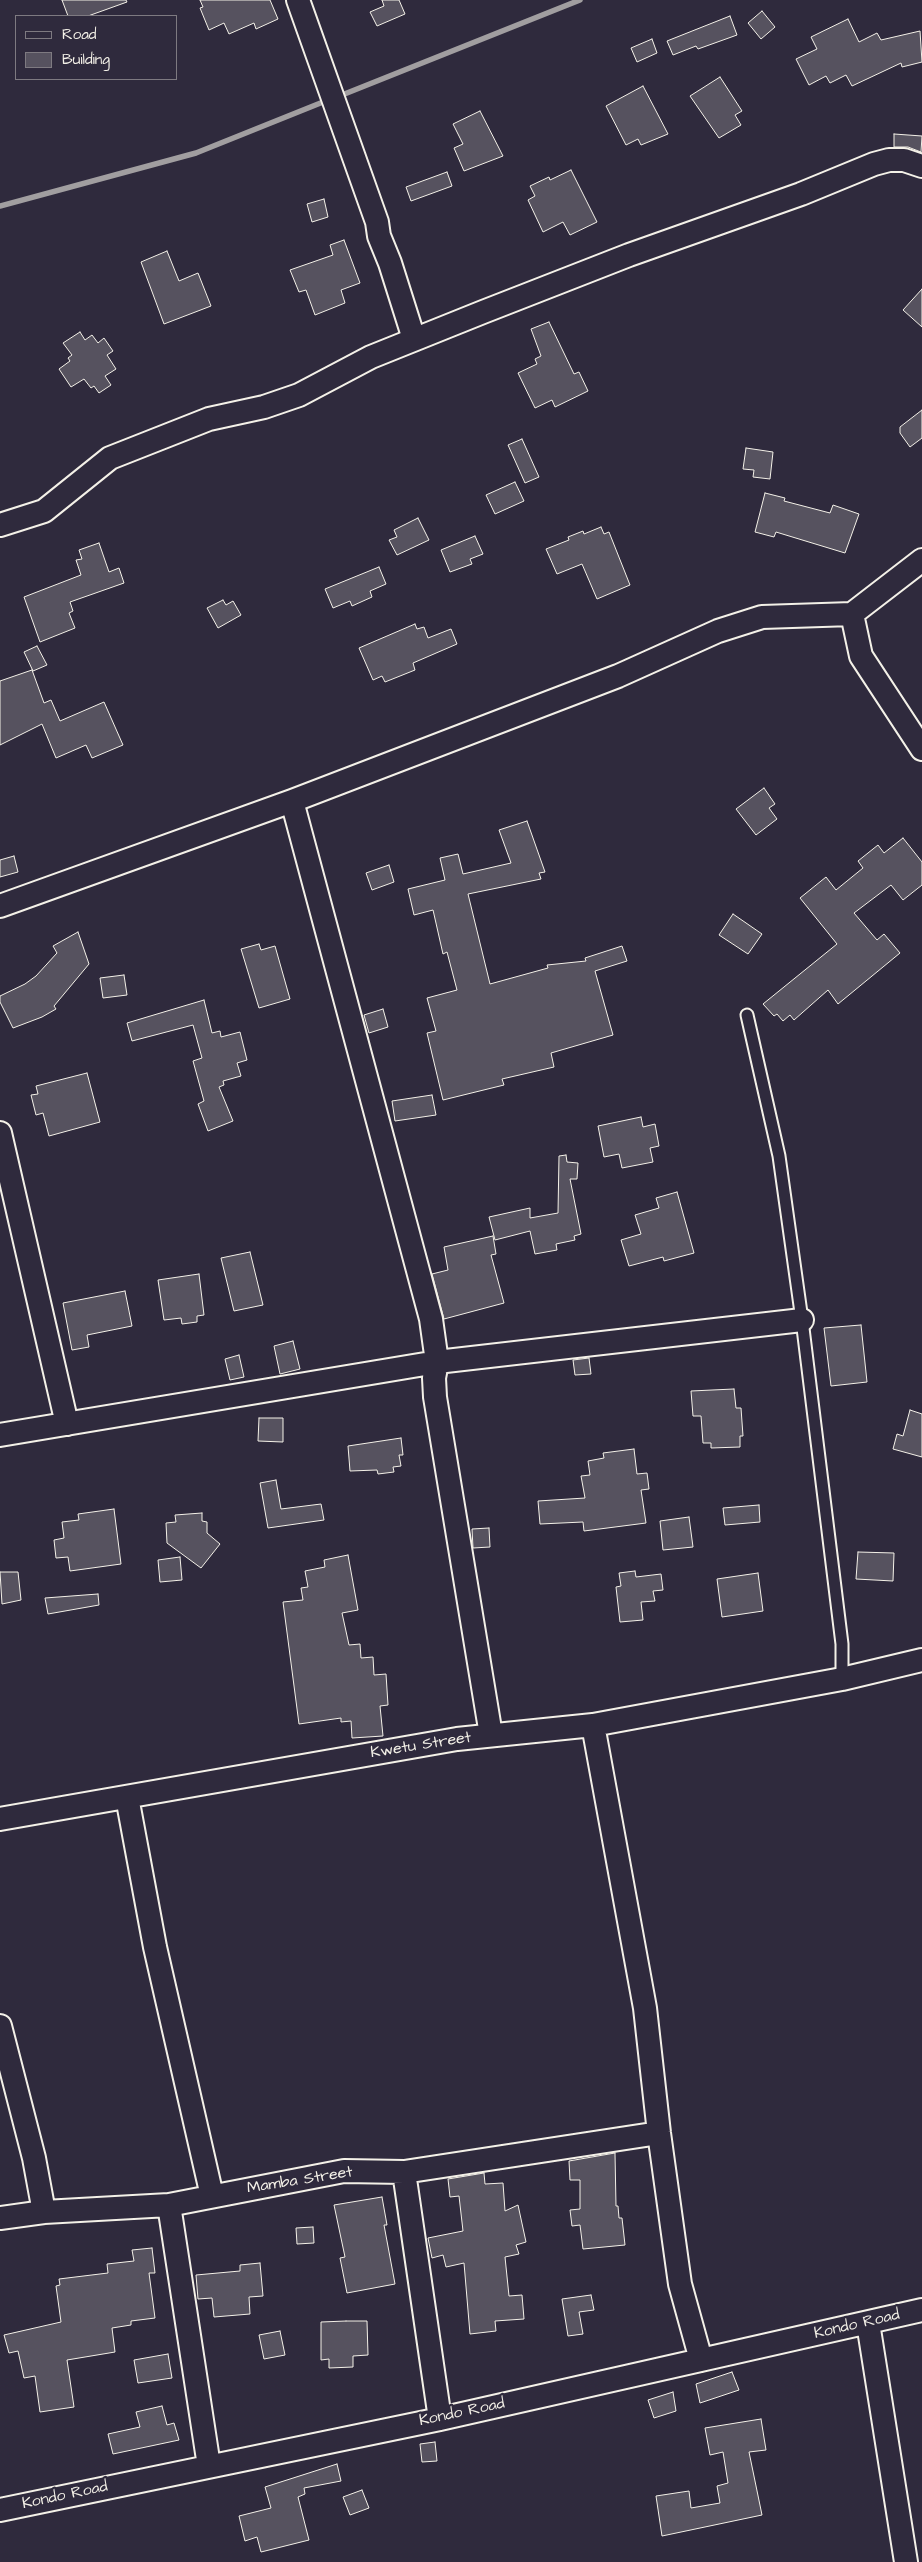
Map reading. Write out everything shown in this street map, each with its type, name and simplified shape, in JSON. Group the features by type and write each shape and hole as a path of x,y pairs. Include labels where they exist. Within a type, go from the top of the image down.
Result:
{"street":[{"path":"298,0 377,222 379,236 390,263 414,339"},
{"path":"0,525 44,511 110,458 208,419 264,407 300,395 371,357 629,255 801,194 874,164 889,160 904,160 922,166"},
{"path":"0,906 292,801 618,676 718,631 762,617 852,614 922,560"},
{"path":"852,614 861,656 922,749"},
{"path":"292,801 430,1319 437,1362 434,1378 435,1397 491,1735"},
{"path":"0,1133 67,1424"},
{"path":"0,1435 437,1362 802,1320"},
{"name":"Kwetu Street","path":"0,1819 456,1739 593,1725 842,1679 922,1660"},
{"path":"593,1725 645,2008 659,2133 680,2284 701,2360"},
{"path":"127,1797 155,1947 212,2196"},
{"path":"0,2026 34,2158 44,2212"},
{"name":"Mamba Street","path":"0,2218 44,2212 169,2205 344,2171 404,2172 659,2133"},
{"path":"404,2172 440,2418"},
{"path":"169,2205 209,2466"},
{"name":"Kondo Road","path":"0,2510 440,2418 922,2310"},
{"path":"868,2323 906,2562"}],"lane":[{"path":"748,1015 778,1156 802,1320 842,1644 842,1679"}],"building":[{"path":"62,0 126,0 127,2 91,15 68,15"},
{"path":"200,0 270,0 278,19 256,29 254,23 229,34 224,23 209,30 200,8 203,7"},
{"path":"382,0 399,0 405,14 377,26 370,12 384,6"},
{"path":"762,11 775,27 761,39 748,23"},
{"path":"730,16 737,35 698,49 696,46 673,55 667,41"},
{"path":"848,19 859,42 877,33 881,40 920,31 922,62 902,67 901,63 852,86 846,75 830,83 826,76 809,85 796,59 817,49 811,37"},
{"path":"652,39 657,53 637,62 631,48"},
{"path":"720,77 742,111 735,115 741,125 719,138 690,96"},
{"path":"643,86 668,134 641,145 638,139 626,145 606,106"},
{"path":"480,111 503,156 464,171 454,148 463,144 453,124"},
{"path":"894,134 922,136 921,152 908,147 894,147"},
{"path":"571,170 597,222 570,235 563,222 543,232 528,200 535,196 530,186 549,177 550,180"},
{"path":"447,172 452,186 411,201 406,187"},
{"path":"324,199 328,217 312,222 307,204"},
{"path":"344,240 360,283 341,290 345,303 315,315 306,290 299,292 290,270 333,255 330,245"},
{"path":"167,251 179,281 198,273 211,306 164,324 141,262"},
{"path":"922,289 922,327 903,310"},
{"path":"549,322 574,374 579,372 588,391 555,407 552,400 535,408 518,373 537,364 535,359 541,356 531,329"},
{"path":"80,332 85,340 92,335 98,343 104,338 113,351 107,355 116,369 105,376 111,385 99,393 94,386 91,388 84,379 71,387 59,369 70,361 68,358 72,355 63,343"},
{"path":"922,410 922,438 910,447 900,433 900,427"},
{"path":"522,439 539,477 525,483 508,445"},
{"path":"746,448 773,452 770,479 753,477 754,470 743,469"},
{"path":"515,482 524,501 495,514 486,495"},
{"path":"765,493 785,498 784,501 830,513 833,505 859,514 845,553 776,532 774,537 755,532"},
{"path":"418,518 429,540 397,555 389,540 397,537 394,530"},
{"path":"601,527 604,534 609,532 630,585 597,599 582,564 557,574 546,549 569,540 568,537 583,531 584,534"},
{"path":"475,536 483,554 470,559 472,564 450,572 441,550"},
{"path":"99,543 109,572 119,568 124,583 70,602 73,611 69,613 75,628 40,642 24,597 81,575 76,560 82,559 79,550"},
{"path":"379,567 386,584 370,591 372,597 352,606 350,601 333,608 325,589"},
{"path":"223,600 226,605 233,601 241,615 218,628 207,608"},
{"path":"415,624 417,629 424,627 428,638 451,629 457,644 413,663 415,670 385,682 382,676 373,680 359,648"},
{"path":"37,646 47,665 33,671 24,652"},
{"path":"32,670 44,703 51,700 60,721 104,702 123,745 92,758 86,745 56,758 42,724 0,745 0,681"},
{"path":"764,788 775,804 769,808 777,819 756,835 736,809"},
{"path":"527,821 545,872 539,873 541,879 468,894 490,984 548,968 547,965 586,961 585,958 622,946 627,961 595,971 613,1035 551,1053 554,1067 502,1079 504,1085 443,1100 427,1033 436,1031 427,998 457,990 447,952 443,954 433,910 414,915 408,889 445,880 440,858 458,854 463,874 511,863 499,830"},
{"path":"903,838 922,862 922,885 903,900 891,885 854,913 877,940 884,934 900,953 838,1004 828,990 794,1020 790,1015 783,1021 777,1014 774,1016 763,1004 837,944 800,898 826,877 836,890 863,868 858,861 878,845 884,853"},
{"path":"14,856 18,872 0,877 0,860"},
{"path":"389,865 394,882 372,890 366,873"},
{"path":"733,914 762,934 748,954 719,935"},
{"path":"78,932 89,964 54,1006 56,1009 42,1017 13,1028 0,1002 0,996 25,984 36,976 57,953 53,946"},
{"path":"259,944 261,950 275,946 290,999 259,1008 241,949"},
{"path":"124,975 127,995 103,998 100,978"},
{"path":"204,1000 212,1033 220,1031 221,1037 240,1032 247,1060 237,1063 241,1076 223,1081 224,1085 219,1087 233,1121 208,1131 198,1104 204,1101 193,1061 202,1058 193,1025 132,1041 127,1023"},
{"path":"383,1009 388,1027 369,1033 364,1015"},
{"path":"87,1073 100,1122 49,1136 43,1113 36,1115 31,1095 38,1094 36,1086"},
{"path":"432,1095 436,1115 395,1121 392,1101"},
{"path":"641,1117 643,1127 655,1124 659,1146 650,1148 653,1162 622,1168 619,1154 604,1157 598,1126"},
{"path":"566,1155 567,1162 578,1163 577,1179 570,1179 581,1234 574,1236 575,1240 556,1244 557,1250 535,1254 530,1231 495,1240 489,1217 530,1208 530,1218 558,1213 559,1156"},
{"path":"677,1192 694,1253 664,1261 663,1257 629,1266 621,1240 641,1234 635,1215 659,1208 656,1198"},
{"path":"493,1236 496,1254 491,1255 504,1303 444,1319 432,1274 448,1270 444,1247"},
{"path":"250,1252 263,1305 234,1311 221,1258"},
{"path":"199,1274 204,1315 197,1316 197,1322 182,1324 181,1318 164,1320 158,1280"},
{"path":"125,1291 132,1326 87,1335 89,1347 72,1350 63,1303"},
{"path":"861,1325 867,1382 831,1386 824,1328"},
{"path":"293,1341 300,1369 280,1374 274,1346"},
{"path":"239,1355 244,1377 230,1380 225,1359"},
{"path":"589,1358 591,1374 575,1375 573,1360"},
{"path":"734,1389 736,1408 741,1408 743,1436 740,1436 740,1447 711,1448 711,1443 703,1443 701,1416 693,1416 691,1391"},
{"path":"910,1410 922,1414 922,1457 893,1449 897,1434 903,1436"},
{"path":"259,1418 283,1418 283,1442 258,1441"},
{"path":"401,1438 403,1455 399,1455 401,1466 393,1467 394,1472 378,1474 377,1470 350,1471 348,1446"},
{"path":"634,1449 637,1474 647,1473 649,1489 641,1490 646,1523 584,1531 583,1522 540,1524 538,1501 585,1498 581,1476 590,1475 588,1461 604,1458 603,1453"},
{"path":"276,1480 281,1509 321,1504 324,1520 268,1528 260,1483"},
{"path":"759,1505 760,1522 725,1525 723,1508"},
{"path":"114,1509 121,1564 70,1571 68,1557 56,1558 54,1540 64,1538 62,1522 79,1520 78,1514"},
{"path":"202,1513 202,1521 207,1522 207,1533 220,1544 201,1568 167,1543 166,1523 176,1522 175,1515"},
{"path":"689,1517 693,1547 663,1550 660,1521"},
{"path":"489,1528 490,1547 473,1548 472,1529"},
{"path":"858,1552 894,1553 893,1581 856,1579"},
{"path":"348,1555 358,1610 342,1613 349,1645 360,1644 361,1658 373,1657 374,1675 386,1674 388,1705 380,1706 383,1736 352,1738 351,1721 341,1722 341,1718 299,1724 283,1602 303,1600 301,1588 308,1587 305,1571 325,1567 324,1560"},
{"path":"180,1557 182,1580 160,1582 158,1560"},
{"path":"635,1571 636,1577 661,1574 663,1590 653,1591 655,1601 641,1602 643,1620 620,1622 616,1587 621,1586 619,1573"},
{"path":"0,1572 18,1572 21,1600 2,1604"},
{"path":"758,1573 763,1611 722,1617 717,1579"},
{"path":"98,1594 99,1605 48,1614 45,1598"},
{"path":"615,2153 616,2206 618,2206 619,2218 622,2218 625,2245 583,2249 580,2225 572,2226 570,2210 580,2209 580,2180 570,2180 569,2161"},
{"path":"484,2173 485,2184 503,2183 505,2211 518,2205 526,2242 516,2245 519,2254 505,2257 509,2296 522,2295 524,2319 495,2321 496,2331 470,2334 464,2263 446,2267 443,2255 432,2258 428,2238 463,2231 459,2196 450,2197 448,2179"},
{"path":"382,2197 387,2225 384,2225 395,2284 347,2293 340,2258 345,2257 334,2205"},
{"path":"313,2227 314,2243 297,2244 296,2228"},
{"path":"152,2248 155,2273 149,2273 155,2318 131,2321 131,2325 112,2328 115,2352 67,2360 74,2407 40,2412 35,2376 24,2378 18,2351 9,2353 4,2335 61,2322 56,2286 60,2285 59,2279 108,2273 107,2264 134,2261 132,2250"},
{"path":"260,2263 263,2296 249,2297 250,2314 214,2317 212,2298 198,2299 196,2275 240,2271 240,2265"},
{"path":"591,2295 594,2310 579,2312 583,2334 568,2336 562,2299"},
{"path":"367,2321 368,2355 353,2356 353,2367 329,2368 329,2359 321,2360 321,2322"},
{"path":"280,2331 285,2355 264,2359 259,2335"},
{"path":"168,2354 172,2378 138,2383 134,2360"},
{"path":"732,2372 739,2390 700,2403 696,2384"},
{"path":"673,2392 676,2411 654,2418 648,2400"},
{"path":"162,2406 167,2425 174,2423 179,2440 113,2454 108,2434 140,2427 136,2412"},
{"path":"761,2419 766,2450 749,2452 762,2515 662,2536 656,2496 689,2491 691,2508 720,2503 717,2486 728,2483 723,2452 710,2455 705,2428"},
{"path":"435,2442 437,2461 422,2462 420,2444"},
{"path":"337,2464 341,2481 304,2488 305,2494 298,2497 309,2540 261,2552 257,2537 245,2541 239,2516 271,2508 265,2487"},
{"path":"362,2490 369,2508 350,2515 343,2497"}],"waterway":[{"path":"337,97 580,0"},
{"path":"0,206 196,153 328,100"}]}
